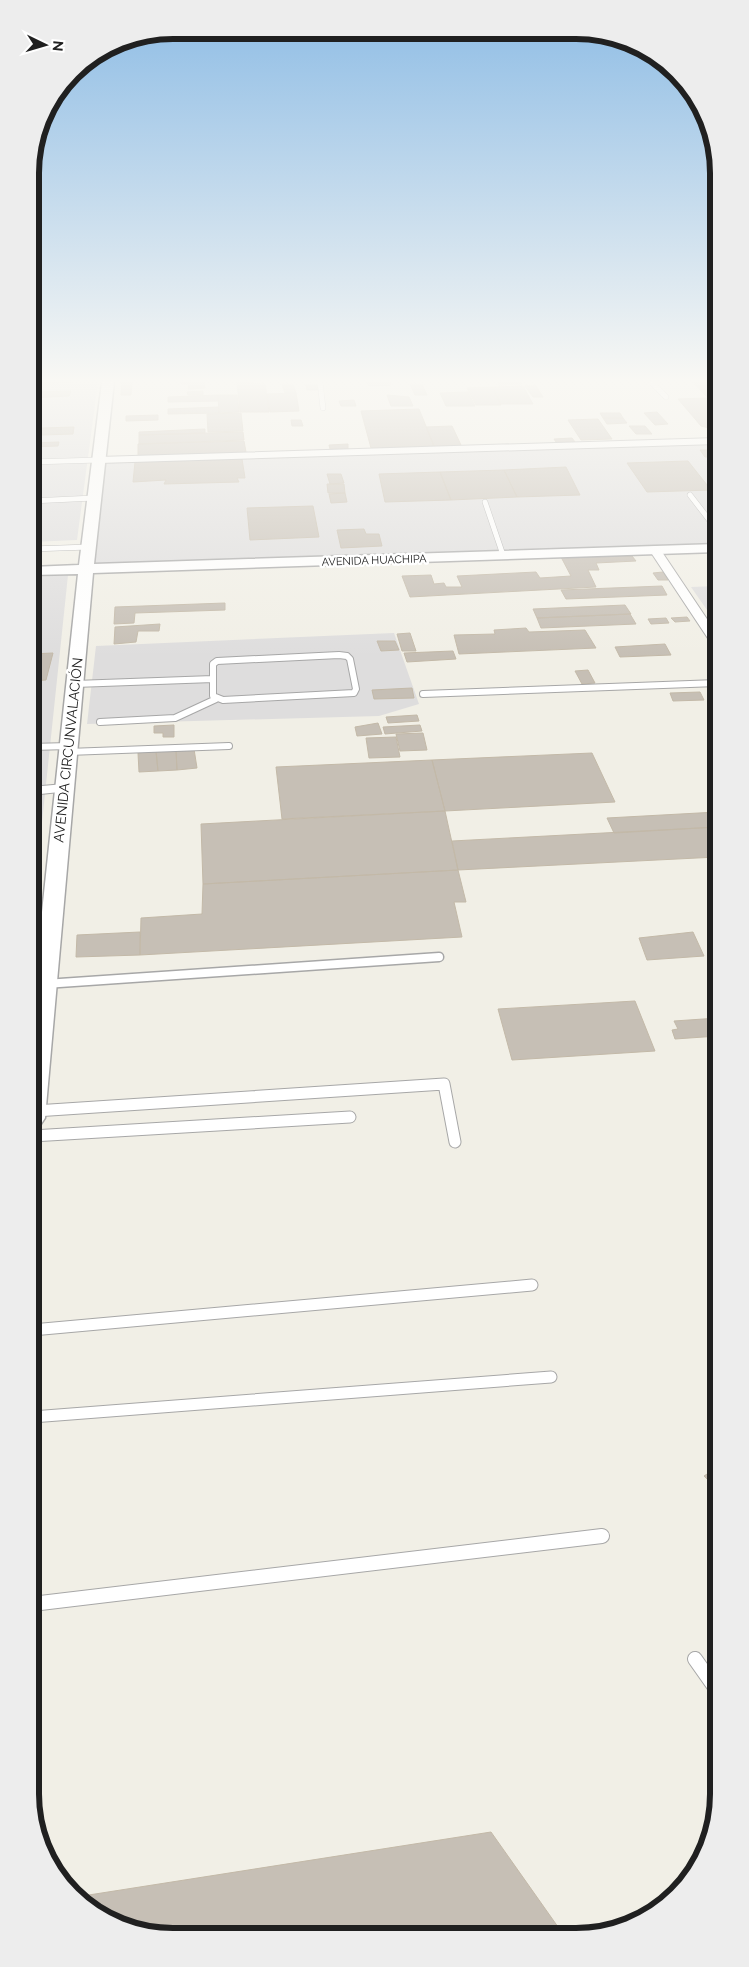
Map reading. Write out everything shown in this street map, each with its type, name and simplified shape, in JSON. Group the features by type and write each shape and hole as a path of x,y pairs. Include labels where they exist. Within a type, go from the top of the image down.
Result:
{"street":[{"name":"AVENIDA CIRCUNVALACIÓN","path":"39,1044 97,474"},
{"name":"AVENIDA HUACHIPA","path":"39,571 710,548"},
{"path":"656,551 710,632"},
{"path":"39,790 64,788"}],"lane":[{"path":"690,494 710,521"},
{"path":"39,501 94,498"},
{"path":"485,502 503,555"},
{"path":"39,548 89,547"},
{"path":"100,722 175,718 216,699 346,695 354,693 356,689 350,659 347,656 217,661 213,664 213,696 216,699"},
{"path":"75,684 213,679"},
{"path":"423,694 710,683"},
{"path":"39,747 68,749 229,746"},
{"path":"45,984 439,957"},
{"path":"39,1114 444,1084 455,1142"},
{"path":"39,1136 350,1117"},
{"path":"39,1329 532,1285"},
{"path":"39,1416 551,1377"},
{"path":"39,1603 602,1536"},
{"path":"695,1659 710,1681"}],"shaded area":[{"path":"39,474 86,474 77,540 39,542"},
{"path":"103,474 710,474 710,543 93,566"},
{"path":"68,575 39,851 39,577"},
{"path":"710,586 710,614 691,587"},
{"path":"394,633 419,704 379,716 87,724 96,646"}],"building":[{"path":"134,474 244,474 245,478 237,478 239,482 164,484 166,480 133,482"},
{"path":"327,474 341,474 344,483 330,484"},
{"path":"379,474 441,474 451,500 385,502"},
{"path":"441,474 506,474 517,497 451,500"},
{"path":"506,474 569,474 580,495 517,497"},
{"path":"634,474 698,474 710,489 710,490 647,492"},
{"path":"327,484 344,484 345,493 328,493"},
{"path":"345,493 347,502 331,503 329,494"},
{"path":"313,506 319,537 250,540 247,508"},
{"path":"364,529 366,534 379,534 382,546 341,548 337,530"},
{"path":"632,556 636,561 596,563 599,570 588,570 596,587 410,597 402,576 431,575 434,584 444,583 446,587 462,587 457,576 536,572 540,578 571,576 561,557"},
{"path":"663,572 668,580 658,580 653,573"},
{"path":"662,586 667,595 566,599 561,590"},
{"path":"225,603 225,610 135,613 134,623 114,624 115,607"},
{"path":"625,605 631,614 537,618 533,609"},
{"path":"630,614 636,624 541,628 537,618"},
{"path":"687,617 690,621 675,622 671,618"},
{"path":"666,618 669,623 651,624 648,619"},
{"path":"160,624 159,631 138,631 136,642 114,644 115,627"},
{"path":"526,628 529,632 585,630 596,648 459,654 454,635 495,634 494,630"},
{"path":"410,633 416,651 402,651 397,634"},
{"path":"377,641 395,641 399,650 381,651"},
{"path":"665,644 671,655 620,657 615,647"},
{"path":"453,651 456,659 407,662 404,653"},
{"path":"53,653 46,680 39,680 39,654"},
{"path":"588,670 595,683 582,684 575,671"},
{"path":"412,688 414,698 374,699 372,690"},
{"path":"700,692 704,700 673,701 670,693"},
{"path":"417,715 419,721 388,723 386,717"},
{"path":"378,723 382,734 357,736 355,727"},
{"path":"174,725 174,737 163,737 163,733 154,733 154,726"},
{"path":"420,725 422,731 385,734 383,727"},
{"path":"423,733 427,750 400,751 396,734"},
{"path":"396,737 400,757 369,758 366,738"},
{"path":"194,749 197,768 177,770 176,750"},
{"path":"176,750 177,770 158,771 156,751"},
{"path":"156,751 158,771 139,772 138,753"},
{"path":"592,753 615,802 445,811 432,760"},
{"path":"432,760 445,811 282,819 276,767"},
{"path":"445,811 458,870 203,884 201,824"},
{"path":"710,812 710,827 614,833 607,818"},
{"path":"710,827 710,857 458,870 452,841"},
{"path":"458,870 466,902 454,902 462,937 140,955 141,918 202,914 203,884"},
{"path":"140,932 140,955 76,957 77,935"},
{"path":"693,932 704,956 647,960 639,938"},
{"path":"635,1001 655,1051 512,1060 498,1009"},
{"path":"710,1019 710,1037 675,1039 672,1030 678,1029 674,1021"},
{"path":"710,1472 710,1482 704,1476"},
{"path":"491,1832 559,1928 156,1927 130,1921 114,1914 86,1895"}]}
